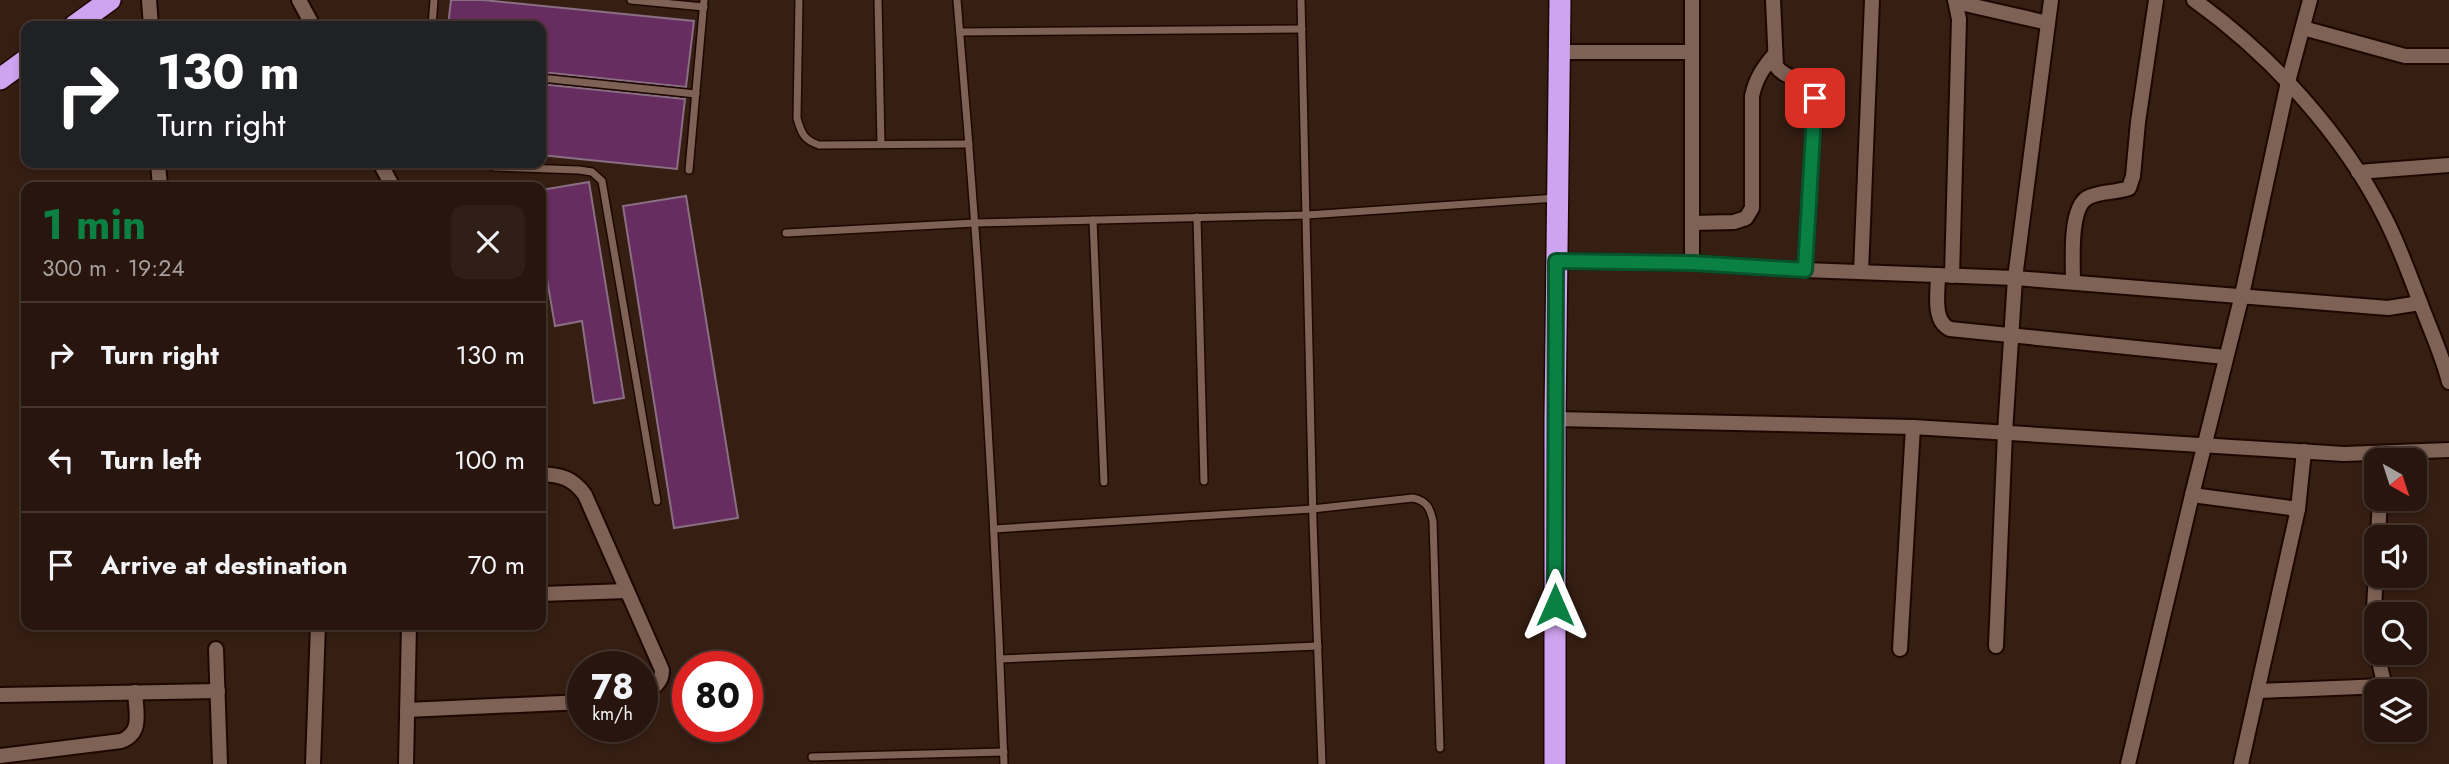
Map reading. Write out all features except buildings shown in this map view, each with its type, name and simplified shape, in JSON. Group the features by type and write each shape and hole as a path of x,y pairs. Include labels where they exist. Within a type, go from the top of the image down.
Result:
{"highway":[{"path":"1555,764 1556,198 1560,0"},
{"path":"79,21 98,2"},
{"path":"0,79 21,64"}],"street":[{"path":"149,0 151,21"},
{"path":"299,0 310,21"},
{"path":"1692,0 1692,263"},
{"path":"1773,0 1776,66 1781,73 1802,80 1812,88 1815,98 1805,270"},
{"path":"1860,272 1872,0"},
{"path":"1996,646 2015,278 2051,0"},
{"path":"2073,282 2076,213 2084,200 2094,195 2129,188 2133,176 2137,122 2156,0"},
{"path":"2194,0 2253,47 2288,82 2358,172 2385,218 2446,359 2449,382"},
{"path":"2128,764 2242,295 2288,82 2310,0"},
{"path":"2048,23 1955,1 1959,19 1945,276 1938,313 1944,327 2225,357"},
{"path":"2302,28 2405,57 2449,56"},
{"path":"1559,52 1691,52"},
{"path":"1692,223 1734,222 1746,218 1752,208 1752,96 1762,69 1774,55"},
{"path":"2358,172 2449,165"},
{"path":"1556,261 1692,263 2015,278 2388,308 2420,303"},
{"path":"1555,419 1913,427 2364,455"},
{"path":"1900,649 1913,427"},
{"path":"2427,452 2449,450"},
{"path":"2241,764 2298,509 2304,452"},
{"path":"546,474 570,479 585,495 654,651"},
{"path":"2192,495 2298,509"},
{"path":"546,594 627,590"},
{"path":"313,764 318,630"},
{"path":"406,764 409,630"},
{"path":"216,649 220,764"},
{"path":"658,661 662,670 662,678 658,684"},
{"path":"2258,691 2364,689"},
{"path":"0,695 218,691"},
{"path":"0,756 129,738 135,732 137,724 135,692"},
{"path":"407,710 567,703"}],"lane":[{"path":"432,21 434,0"},
{"path":"631,0 704,4 690,170"},
{"path":"799,0 797,118 802,134 809,141 820,145 969,144"},
{"path":"878,0 881,144"},
{"path":"957,0 975,223 994,529 1004,764"},
{"path":"1301,0 1312,509 1322,764"},
{"path":"960,32 1302,29"},
{"path":"546,79 696,94"},
{"path":"522,168 593,172 602,181 657,501"},
{"path":"786,233 975,223 1307,215 1556,198"},
{"path":"1197,217 1204,481"},
{"path":"1093,220 1104,482"},
{"path":"994,529 1312,509 1413,498 1423,500 1430,509 1433,522 1440,748"},
{"path":"1000,659 1318,646"},
{"path":"813,757 1004,752"}],"route":[{"path":"1555,605 1556,261 1692,263 1805,270 1815,98"}]}
